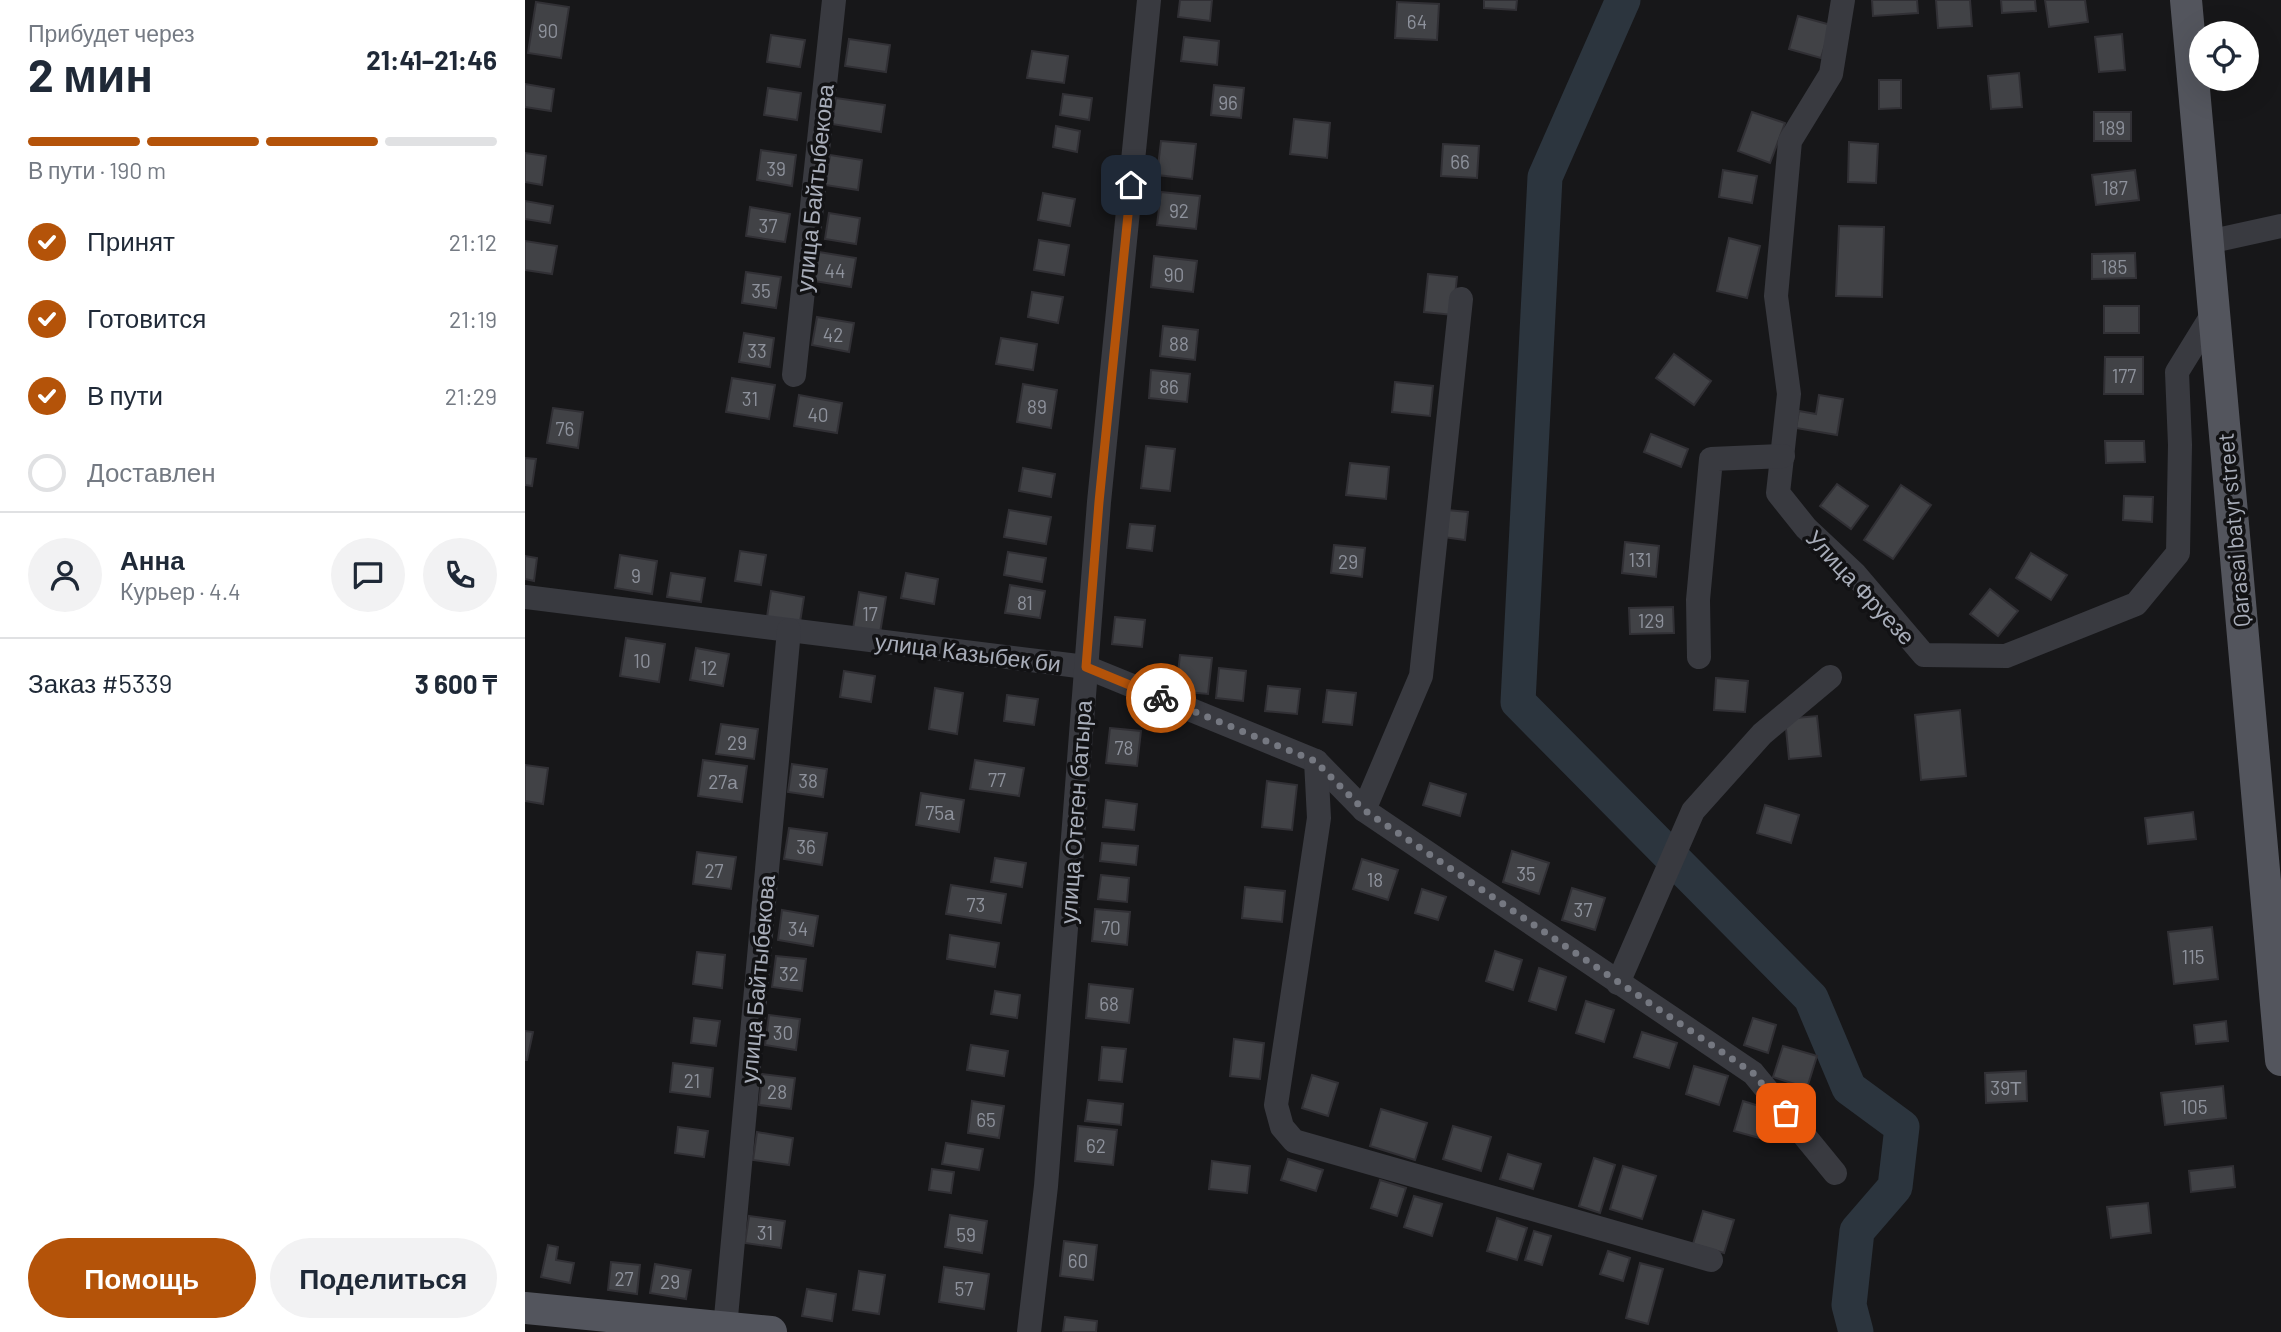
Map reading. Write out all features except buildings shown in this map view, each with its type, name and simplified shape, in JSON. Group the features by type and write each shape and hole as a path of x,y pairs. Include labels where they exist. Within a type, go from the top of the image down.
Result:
{"main road":[{"name":"Qarasai batyr street","path":"2186,0 2275,928 2281,1060"},
{"path":"525,1308 640,1325 771,1332"}],"street":[{"name":"улица Байтыбекова","path":"794,375 834,0"},
{"name":"улица Отеген батыра","path":"1029,1332 1046,1186 1099,502 1149,0"},
{"name":"Улица Фруезе","path":"1843,0 1831,74 1790,141 1776,296 1789,394 1778,493 1806,528 1855,574 1924,655 2006,656 2136,604 2178,553 2180,445 2177,372 2214,312"},
{"path":"2208,242 2281,226"},
{"path":"1364,810 1421,676 1461,299"},
{"path":"1699,657 1698,600 1711,459 1783,456"},
{"name":"улица Казыбек би","path":"525,597 1086,667 1315,761 1364,810 1753,1073 1835,1173"},
{"name":"улица Байтыбекова","path":"725,1328 789,630"},
{"path":"1618,983 1693,811 1762,734 1830,677"},
{"path":"1315,761 1319,818 1276,1105 1282,1127 1294,1141 1711,1260"}],"waterway":[{"path":"1623,0 1545,177 1518,702 1811,998 1849,1088 1902,1127 1895,1187 1857,1231 1849,1305 1856,1332"}],"way so far":[{"path":"1161,698 1315,761 1364,810 1753,1073 1786,1113"}],"route":[{"path":"1131,185 1099,502 1086,667 1161,698"}]}
